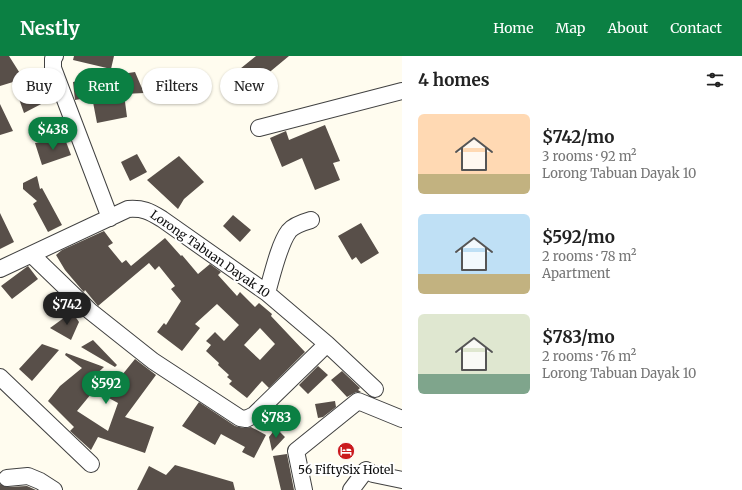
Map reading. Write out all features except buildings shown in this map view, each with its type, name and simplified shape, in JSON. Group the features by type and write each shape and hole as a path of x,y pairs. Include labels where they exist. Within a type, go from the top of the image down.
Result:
{"street":[{"path":"55,56 53,59 53,68 110,218"},
{"path":"259,128 402,92"},
{"name":"Lorong Tabuan Dayak 10","path":"0,269 128,209 140,208 151,212 267,293 327,344 375,389"},
{"path":"267,293 283,241 290,230 298,224 311,220"},
{"path":"32,254 90,311 153,361 240,418 246,419 254,415 327,344"},
{"path":"0,377 90,464"},
{"path":"304,490 296,451 358,401 402,419"},
{"path":"351,490 366,470 373,474 402,480"},
{"path":"7,478 28,476 40,481 54,490"}],"place":[{"name":"56 FiftySix Hotel","path":"346,451"}]}
